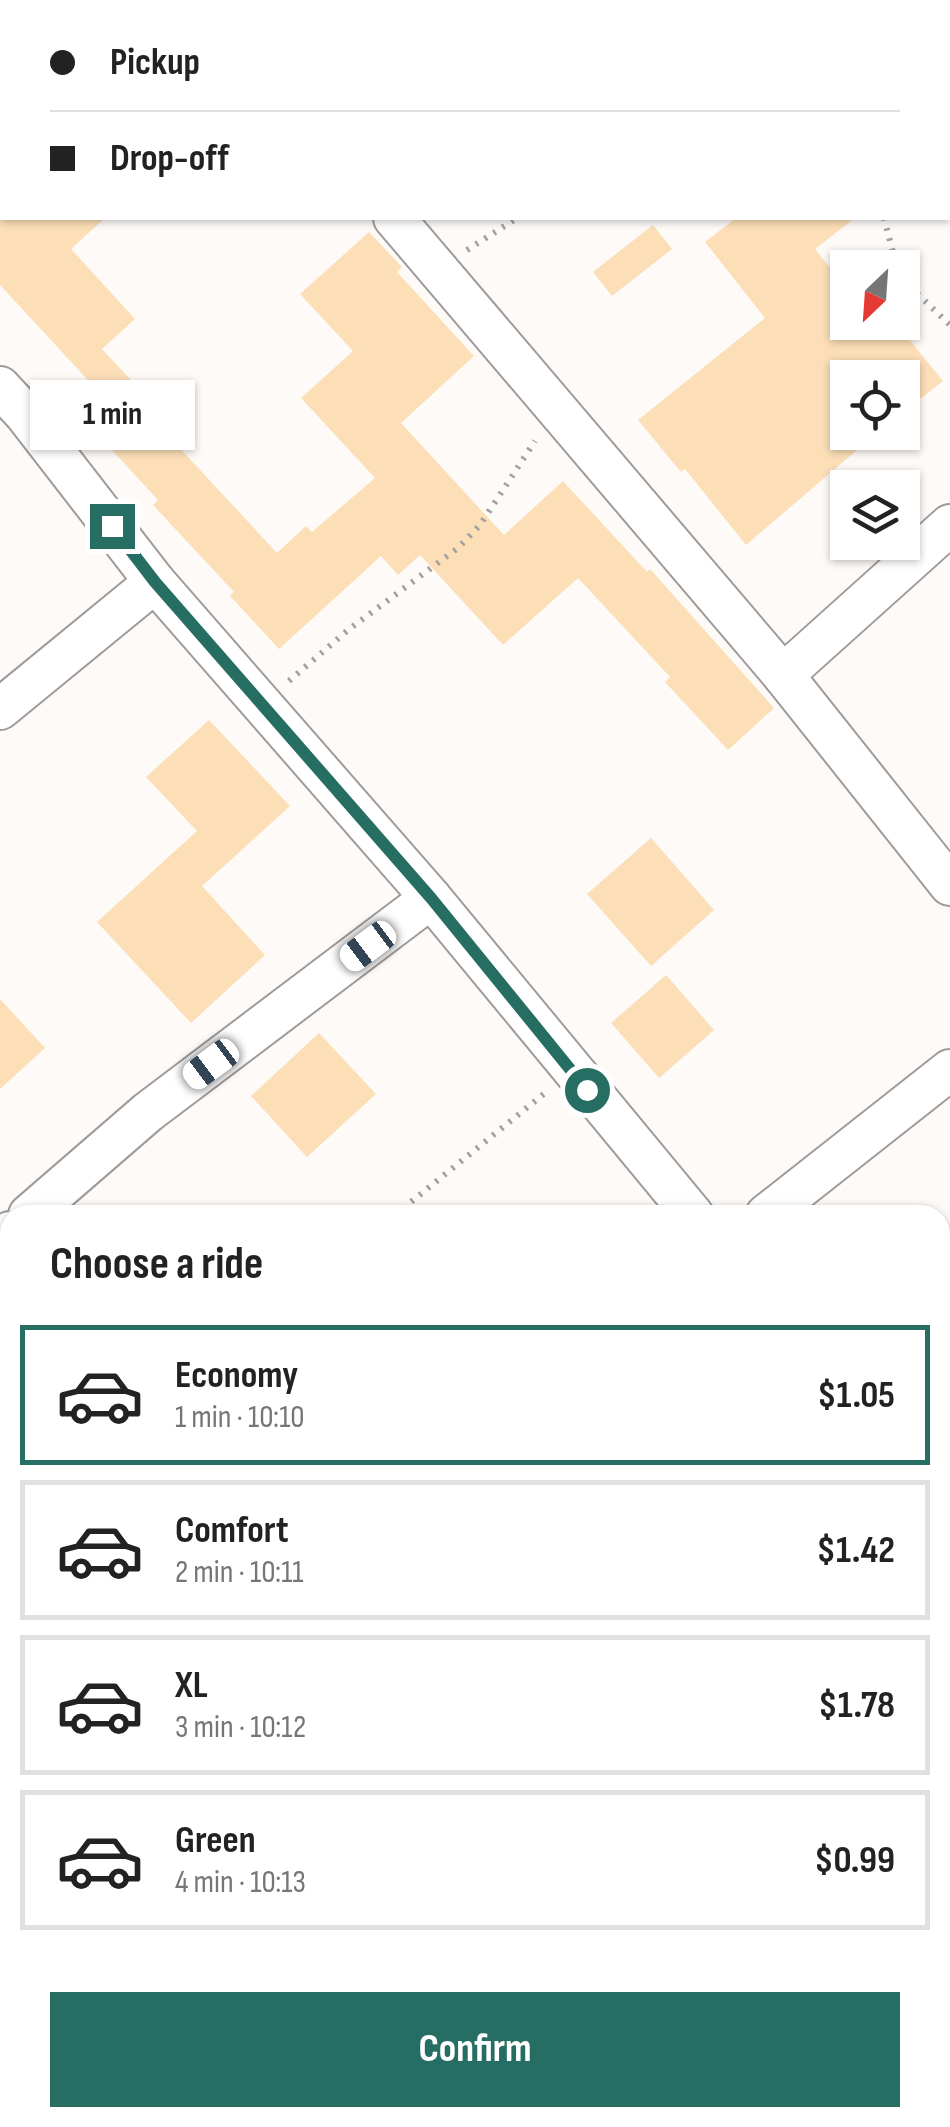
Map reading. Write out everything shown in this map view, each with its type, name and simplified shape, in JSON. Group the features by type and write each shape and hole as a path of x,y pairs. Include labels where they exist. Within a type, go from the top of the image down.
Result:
{"street":[{"path":"396,220 783,676 950,885"},
{"path":"0,388 25,414 155,582 431,898 686,1205"},
{"path":"783,676 950,524"},
{"path":"0,709 155,582"},
{"path":"41,1205 148,1112 431,898"},
{"path":"779,1205 950,1070"}],"path":[{"path":"436,270 514,220"},
{"path":"885,220 892,250"},
{"path":"920,296 950,325"},
{"path":"262,704 348,630 458,548 480,524 556,408"},
{"path":"407,1205 572,1071"}],"building":[{"path":"0,220 103,220 71,249 135,319 102,349 184,437 176,444 277,553 306,526 312,532 375,478 301,398 353,351 300,294 369,232 402,267 397,272 474,356 401,423 504,535 563,481 647,572 650,569 774,708 728,750 665,682 670,677 578,578 503,645 420,555 398,575 381,556 279,649 230,596 234,592 153,505 158,500 77,412 99,392 0,285"},
{"path":"733,220 852,220 815,249 830,268 830,340 910,340 943,381 920,399 920,360 830,360 830,450 857,450 746,545 685,469 681,472 638,420 765,318 705,242"},
{"path":"653,225 672,249 612,296 593,272"},
{"path":"209,720 290,806 202,886 265,955 191,1023 97,922 197,831 146,777"},
{"path":"651,838 714,910 651,966 587,894"},
{"path":"666,975 714,1030 659,1078 611,1023"},
{"path":"0,999 45,1048 0,1089"},
{"path":"319,1033 376,1094 307,1157 251,1096"}],"route":[{"path":"112,526 155,582 431,898 587,1090"}]}
